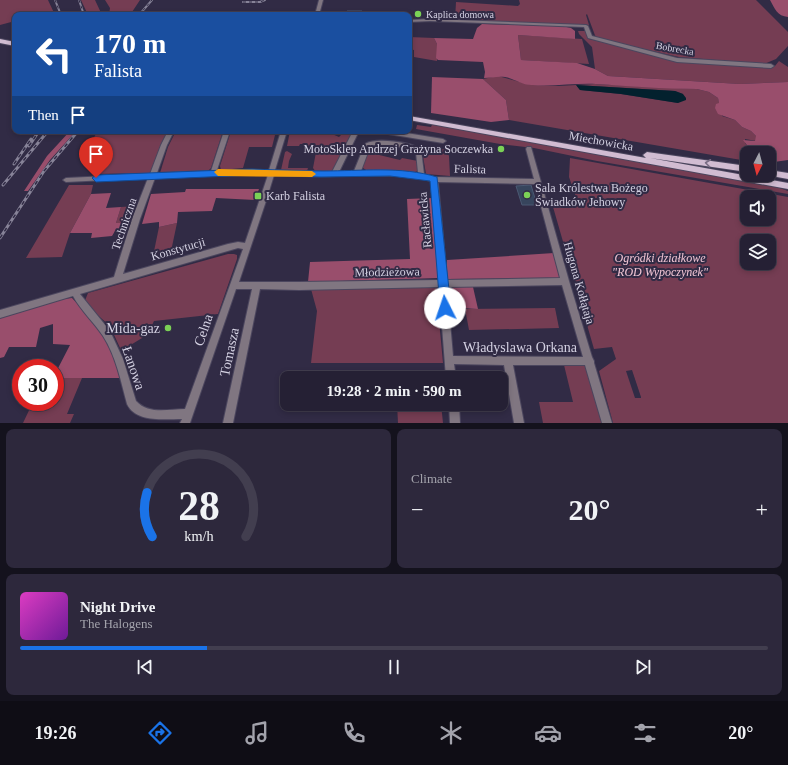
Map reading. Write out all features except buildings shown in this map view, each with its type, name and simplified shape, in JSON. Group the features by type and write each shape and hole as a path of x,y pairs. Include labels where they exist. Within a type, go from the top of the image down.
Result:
{"main road":[{"path":"0,41 12,43"},
{"path":"0,45 12,47"},
{"name":"Miechowicka","path":"412,114 617,151 740,168"},
{"name":"Miechowicka","path":"412,118 740,171"},
{"name":"Miechowicka","path":"776,176 788,175"},
{"name":"Miechowicka","path":"776,179 788,186"},
{"path":"776,180 788,189"}],"street":[{"path":"318,12 321,0"},
{"name":"Bobrecka","path":"412,21 437,20 586,26 590,37 677,60 770,66"},
{"name":"Techniczna","path":"117,280 136,219 170,134"},
{"path":"213,173 226,134"},
{"path":"247,246 273,173 283,134"},
{"path":"334,174 354,134"},
{"path":"400,134 443,141"},
{"path":"357,173 367,146 369,143 376,141 416,149 419,151 421,176"},
{"name":"Hugona Kołłątaja","path":"529,149 565,281 590,361 607,423"},
{"name":"Falista","path":"66,180 213,173 390,173 421,176 434,179 538,182"},
{"name":"Racławicka","path":"434,179 451,371"},
{"name":"Konstytucji","path":"0,314 228,247 238,245 247,246"},
{"name":"Celna","path":"185,423 247,246"},
{"name":"Młodzieżowa","path":"233,285 257,286 565,281"},
{"name":"Tomasza","path":"228,423 257,286"},
{"name":"Łanowa","path":"75,292 80,301 106,334 118,358 132,404 137,411 146,414 188,414"},
{"name":"Władyslawa Orkana","path":"450,360 508,362 590,361"},
{"path":"508,362 518,423"},
{"path":"454,411 455,423"}],"green space":[{"path":"0,0 48,0 54,12 12,12 12,22 0,25"},
{"path":"81,0 95,0 101,12 87,12"},
{"path":"105,0 140,0 132,12 109,12 110,8"},
{"path":"519,0 756,0 788,32 788,46 776,59 764,64 679,57 596,38 587,14 589,25 455,20 456,2 518,6 520,4"},
{"path":"578,31 585,31 589,39 681,61 775,66 779,61 788,67 788,82 740,84 608,76 595,69 592,47 579,34"},
{"path":"518,35 582,39 589,64 521,60"},
{"path":"412,37 434,38 437,44 437,61 414,57 414,50 412,50"},
{"path":"498,76 531,85 558,86 576,85 595,84 697,89 709,92 718,98 722,116 735,120 742,127 751,131 756,136 756,141 745,139 745,143 747,146 740,146 740,160 509,120 506,100 483,79","holes":["576,85 675,91 683,94 678,103 621,94 580,90"]},
{"path":"417,125 431,127 432,125 437,125 740,180 740,182 750,182 777,187 788,191 788,194 776,192 776,190 765,190 597,161 534,148 500,144 416,129"},
{"path":"96,134 167,134 151,173 92,174 107,147 89,146"},
{"path":"174,134 222,134 211,168 208,171 160,173 168,147"},
{"path":"230,134 275,134 272,147 249,147 243,168 221,170 220,166"},
{"path":"289,134 332,134 339,137 342,134 351,134 332,172 316,172 313,168 317,147 304,146 304,144 300,144 299,146 287,146"},
{"path":"442,149 446,149 449,156 450,176 426,174 423,156 441,152"},
{"path":"287,151 292,154 288,168 308,168 307,171 281,170 285,152"},
{"path":"371,153 400,160 402,158 418,161 418,171 412,173 366,170 363,168 363,164 368,154"},
{"name":"Ogródki działkowe \"ROD Wypoczynek\"","path":"570,158 749,190 740,190 740,226 776,226 776,195 788,197 788,423 613,423 599,371 616,359 612,347 594,349 551,200 577,200 569,177","holes":["632,370 641,397 641,398 635,398 626,371"]},
{"path":"69,185 93,185 91,194 70,233 62,257 26,258"},
{"path":"138,206 133,223 116,223 121,207"},
{"path":"177,223 170,256 152,261 159,227"},
{"path":"228,254 237,255 237,259 218,314 154,321 147,335 124,349 121,350 110,326 84,303 88,293"},
{"path":"436,287 443,363 311,363 317,311 311,289"},
{"path":"555,308 559,328 469,330 465,309"},
{"path":"564,365 586,365 603,423 543,423 539,402 573,402"},
{"path":"64,378 82,378 67,414 74,414 70,423 23,423 29,411 64,411"},
{"path":"397,411 442,411 443,423 398,423"}],"shaded area":[{"path":"770,0 788,0 788,17 779,14"},
{"path":"482,24 562,26 571,28 575,31 575,39 518,35 521,60 577,63 595,69 608,76 740,84 788,82 788,160 776,162 776,146 748,146 743,140 755,141 756,136 751,131 742,127 735,120 718,114 715,108 716,104 719,103 718,98 709,92 697,89 596,84 547,86 528,85 505,77 484,78 485,72 483,62 438,60 436,58 437,44 434,38 473,39 477,28"},
{"path":"432,77 483,79 506,100 509,120 491,122 431,113"},
{"path":"67,134 73,134 50,160 28,191 24,191 47,156"},
{"path":"186,189 259,189 255,200 216,198 212,211 178,212 177,223 159,227 159,222 142,224 151,194 185,192"},
{"path":"111,193 106,208 121,207 116,223 129,223 127,230 115,231 112,236 91,238 92,233 70,233 91,194"},
{"path":"432,198 439,278 308,282 310,262 410,259 407,199"},
{"path":"554,253 560,278 447,279 447,260"},
{"path":"452,287 473,287 478,309 461,308"},
{"path":"72,298 97,325 113,353 122,378 64,378 64,359 63,359 70,345 53,344 53,324 40,328 36,347 9,347 4,357 0,358 0,318 62,299"}],"water":[{"path":"576,85 675,91 683,94 686,100 678,103 621,94 580,90"}],"railway":[{"path":"55,0 60,12"},
{"path":"79,0 83,12"},
{"path":"142,12 152,0"},
{"path":"243,2 260,2 265,0"},
{"path":"29,146 37,134"},
{"path":"3,185 46,134"},
{"path":"0,238 44,171 75,134"},
{"path":"14,164 31,139"}],"slow traffic":[{"path":"218,172 312,174"}],"place":[{"name":"Kaplica domowa","path":"418,14"},
{"name":"MotoSklep Andrzej Grażyna Soczewka","path":"501,149"},
{"name":"Sala Królestwa Bożego Świadków Jehowy","path":"527,195"},
{"name":"Karb Falista","path":"258,196"},
{"name":"Mida-gaz","path":"168,328"}],"route":[{"path":"96,178 268,172 282,174 390,173 421,176 434,179 445,308"}]}
